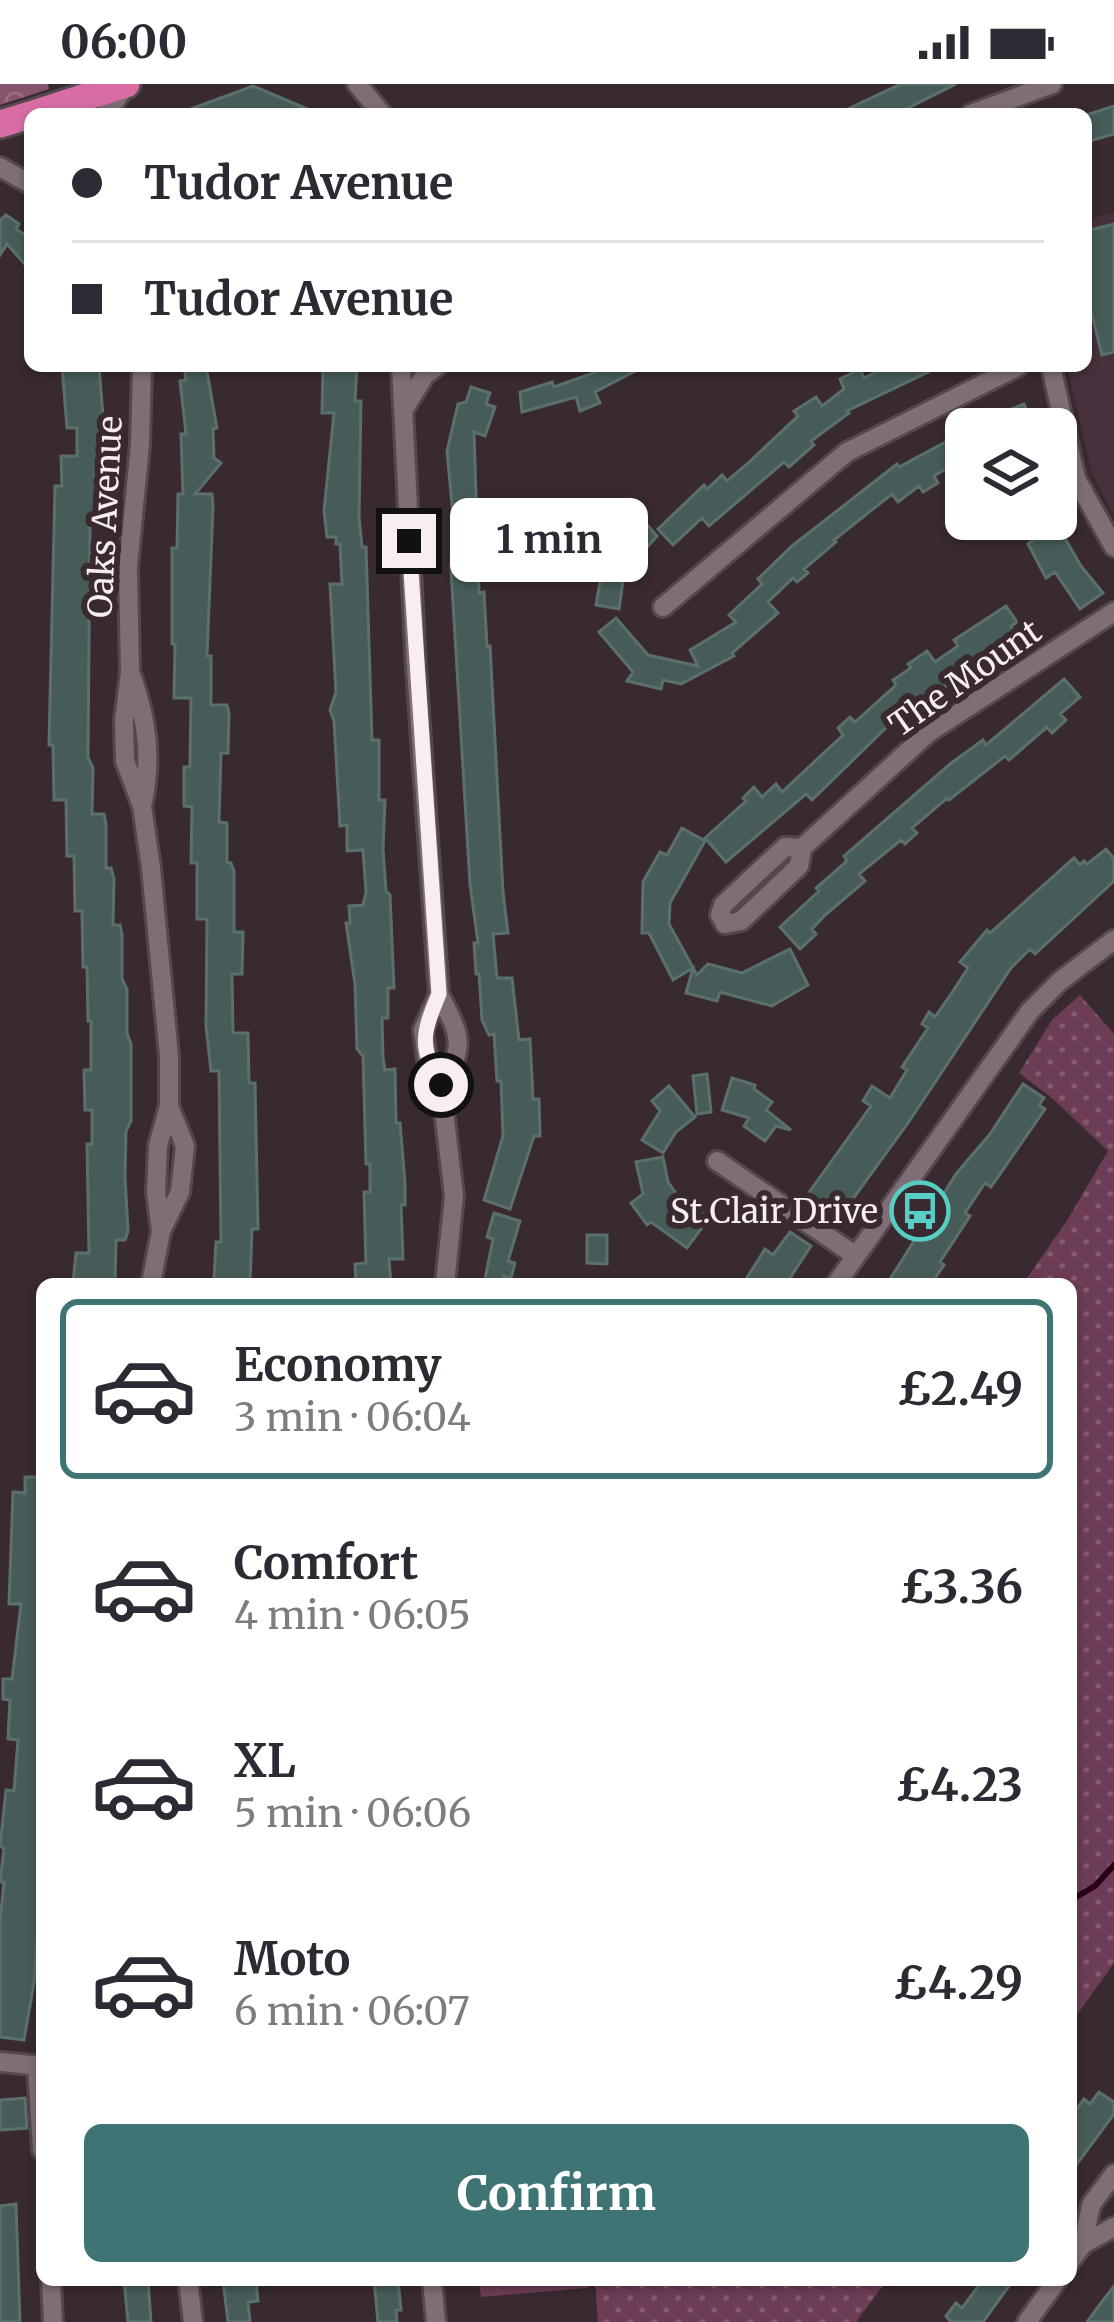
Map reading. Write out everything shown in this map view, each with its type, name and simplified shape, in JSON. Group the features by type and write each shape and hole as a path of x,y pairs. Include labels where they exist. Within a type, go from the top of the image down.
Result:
{"highway":[{"path":"54,108 126,84"}],"street":[{"path":"357,84 379,101"},
{"path":"997,100 1052,84"},
{"name":"Oaks Avenue","path":"142,372 128,567 130,672 146,721 150,765 142,806 169,1056 169,1106 184,1146 180,1192 161,1231 152,1278"},
{"path":"401,372 439,994 456,1028 458,1059 441,1085"},
{"path":"402,412 429,372"},
{"path":"663,607 847,452 1007,372"},
{"path":"1052,372 1076,479 1114,547"},
{"name":"The Mount","path":"802,848 785,847 724,905 720,915 724,924 741,921 799,866 802,848 928,733 1114,612"},
{"path":"840,1278 1030,1011 1114,940"},
{"path":"439,994 423,1030 427,1059 441,1085 454,1196 446,1278"},
{"path":"717,1161 856,1256"},
{"path":"0,2062 36,2066"},
{"path":"1077,2253 1091,2206 1114,2174"},
{"path":"1077,2253 1114,2227"},
{"path":"50,2286 53,2322"},
{"path":"189,2286 193,2322"},
{"path":"433,2286 436,2322"},
{"path":"1027,2322 1053,2286"}],"shaded area":[{"path":"1114,213 1114,516 1092,473 1068,372 1092,372 1092,218"},
{"path":"1080,995 1114,1034 1114,1963 1077,2015 1077,1278 1027,1278 1108,1151 1019,1073 1052,1020"},
{"path":"480,2286 588,2286 588,2288 481,2297"},
{"path":"595,2286 883,2286 856,2322 598,2322"}],"green space":[{"path":"0,84 48,84 49,89 0,105"}],"building":[{"path":"901,84 956,84 908,108 850,108"},
{"path":"253,86 305,108 193,108"},
{"path":"1114,106 1114,134 1092,140 1092,113"},
{"path":"6,215 19,224 16,229 24,234 24,263 7,244 0,255 0,220"},
{"path":"1114,224 1114,352 1102,355 1092,315 1092,230"},
{"path":"62,372 99,372 103,416 107,416 104,470 95,470 96,516 90,527 88,757 93,768 92,814 104,814 106,824 106,868 111,868 114,879 113,925 120,925 122,935 122,979 131,1044 125,1177 128,1231 125,1240 116,1240 115,1278 74,1278 76,1253 89,1253 87,1144 92,1144 92,1110 85,1110 84,1070 91,1070 91,1021 82,911 75,911 74,856 67,856 66,800 54,800 53,745 49,745 55,486 62,486 61,456 77,456 77,428 67,428"},
{"path":"185,372 207,372 217,428 213,429 214,458 221,463 195,494 212,494 207,656 211,656 211,705 227,705 229,713 228,753 221,753 219,822 227,823 227,862 234,871 234,932 243,932 242,974 232,974 233,1033 248,1033 249,1083 255,1083 258,1229 252,1229 250,1278 214,1278 216,1242 221,1242 219,1071 211,1071 206,1026 207,919 197,919 192,807 184,806 191,698 174,698 172,644 172,548 177,548 178,494 183,494 181,434 186,434 180,381 186,380"},
{"path":"323,372 357,372 355,401 361,401 359,517 362,547 366,547 372,740 379,740 379,800 385,800 383,849 394,988 388,988 388,1018 382,1018 383,1058 385,1070 395,1069 396,1123 400,1123 405,1183 403,1259 389,1259 391,1278 356,1278 355,1264 366,1263 364,1192 370,1192 370,1164 366,1164 363,1056 357,1049 355,984 346,923 350,923 349,906 363,905 366,892 363,850 347,851 347,825 340,826 330,710 336,692 330,584 342,584 340,544 336,537 327,537 324,511 334,413 322,413"},
{"path":"596,372 633,372 595,392 600,403 580,411 576,397 522,412 520,392 552,382 554,387"},
{"path":"854,372 861,372 864,378 876,372 928,372 847,411 789,467 784,462 709,526 702,518 673,545 658,529 704,485 707,489 722,475 727,481 747,464 798,416 794,411 816,397 822,406 844,389 840,379"},
{"path":"471,387 490,393 486,404 495,407 485,436 474,432 479,593 484,592 490,646 508,933 493,934 497,978 512,978 519,1040 530,1039 533,1099 539,1099 540,1136 534,1136 510,1209 484,1200 503,1136 501,1081 497,1081 494,1034 489,1035 482,1020 476,974 474,943 478,943 470,884 451,570 453,515 447,451 458,404 466,402"},
{"path":"945,442 945,469 934,476 938,483 923,492 919,486 898,502 892,494 834,540 804,569 808,573 797,582 793,578 768,602 778,613 734,656 681,684 663,680 661,689 627,681 633,672 599,632 616,618 648,655 698,666 690,650 736,622 729,615 762,584 758,579 792,546 897,464"},
{"path":"632,519 638,525 643,520 657,536 624,574 619,609 596,605 604,559 593,553 607,537 613,543"},
{"path":"1066,540 1103,593 1080,609 1055,572 1046,578 1028,544"},
{"path":"1006,606 1017,622 1011,626 1019,638 893,721 812,800 806,794 726,862 705,838 746,801 743,798 754,787 762,797 776,784 782,792 843,735 838,728 850,717 855,722 896,685 893,680 911,668 908,664 927,651 935,662 958,646 954,640"},
{"path":"1064,679 1080,697 1060,714 1066,720 1052,733 1047,727 1009,760 1005,756 912,828 917,833 905,844 901,840 859,874 865,881 824,916 812,929 816,934 800,949 780,927 847,861 844,856 950,764 983,740 986,745"},
{"path":"682,828 705,841 670,903 669,924 697,975 708,964 742,973 790,949 808,985 772,1006 720,992 717,1001 686,993 693,968 673,980 649,933 642,933 643,882 660,852 667,855"},
{"path":"1106,849 1114,859 1114,881 1035,954 1030,949 1011,968 842,1214 837,1211 829,1221 805,1205 805,1198 871,1106 863,1101 872,1086 890,1098 907,1070 902,1067 928,1028 922,1024 929,1012 935,1017 951,994 968,968 960,962 987,930 990,933 1074,858 1080,865 1087,864"},
{"path":"707,1074 711,1112 697,1114 693,1076"},
{"path":"732,1078 755,1085 772,1102 766,1110 791,1130 776,1126 765,1141 744,1126 749,1118 722,1110"},
{"path":"1023,1084 1044,1098 1039,1105 1045,1109 991,1187 985,1183 965,1213 970,1216 935,1278 891,1278 956,1174"},
{"path":"669,1086 695,1117 676,1132 663,1153 642,1140 660,1111 652,1101"},
{"path":"663,1157 668,1182 685,1206 691,1198 712,1214 687,1248 651,1222 647,1225 631,1203 643,1194 636,1162"},
{"path":"494,1213 520,1221 508,1261 515,1263 511,1278 485,1278 493,1239 487,1237"},
{"path":"790,1232 811,1246 790,1278 747,1278 765,1249 773,1255"},
{"path":"587,1235 607,1235 607,1264 587,1263"},
{"path":"25,1477 36,1477 36,1952 24,2040 0,2037 4,1849 0,1846 6,1790 14,1791 18,1740 8,1739 10,1700 3,1699 3,1679 12,1679 21,1604 9,1604 13,1492 25,1493"},
{"path":"1099,2092 1114,2102 1114,2114 1077,2164 1077,2109 1084,2099 1090,2104"},
{"path":"25,2098 27,2128 0,2130 0,2100"},
{"path":"16,2204 20,2322 0,2322 0,2206"},
{"path":"125,2286 148,2286 151,2322 128,2322"},
{"path":"224,2286 256,2286 258,2301 248,2302 250,2322 228,2322"},
{"path":"375,2286 399,2286 397,2322 378,2322"},
{"path":"978,2286 1009,2286 983,2322 951,2322 946,2316 956,2303 962,2308"},
{"path":"1114,2286 1114,2322 1087,2322 1101,2303"}],"waterway":[{"path":"1077,1896 1095,1886 1114,1865"}],"place":[{"name":"St.Clair Drive","path":"920,1211"}],"route":[{"path":"409,541 439,994 423,1030 427,1059 441,1085"}]}
